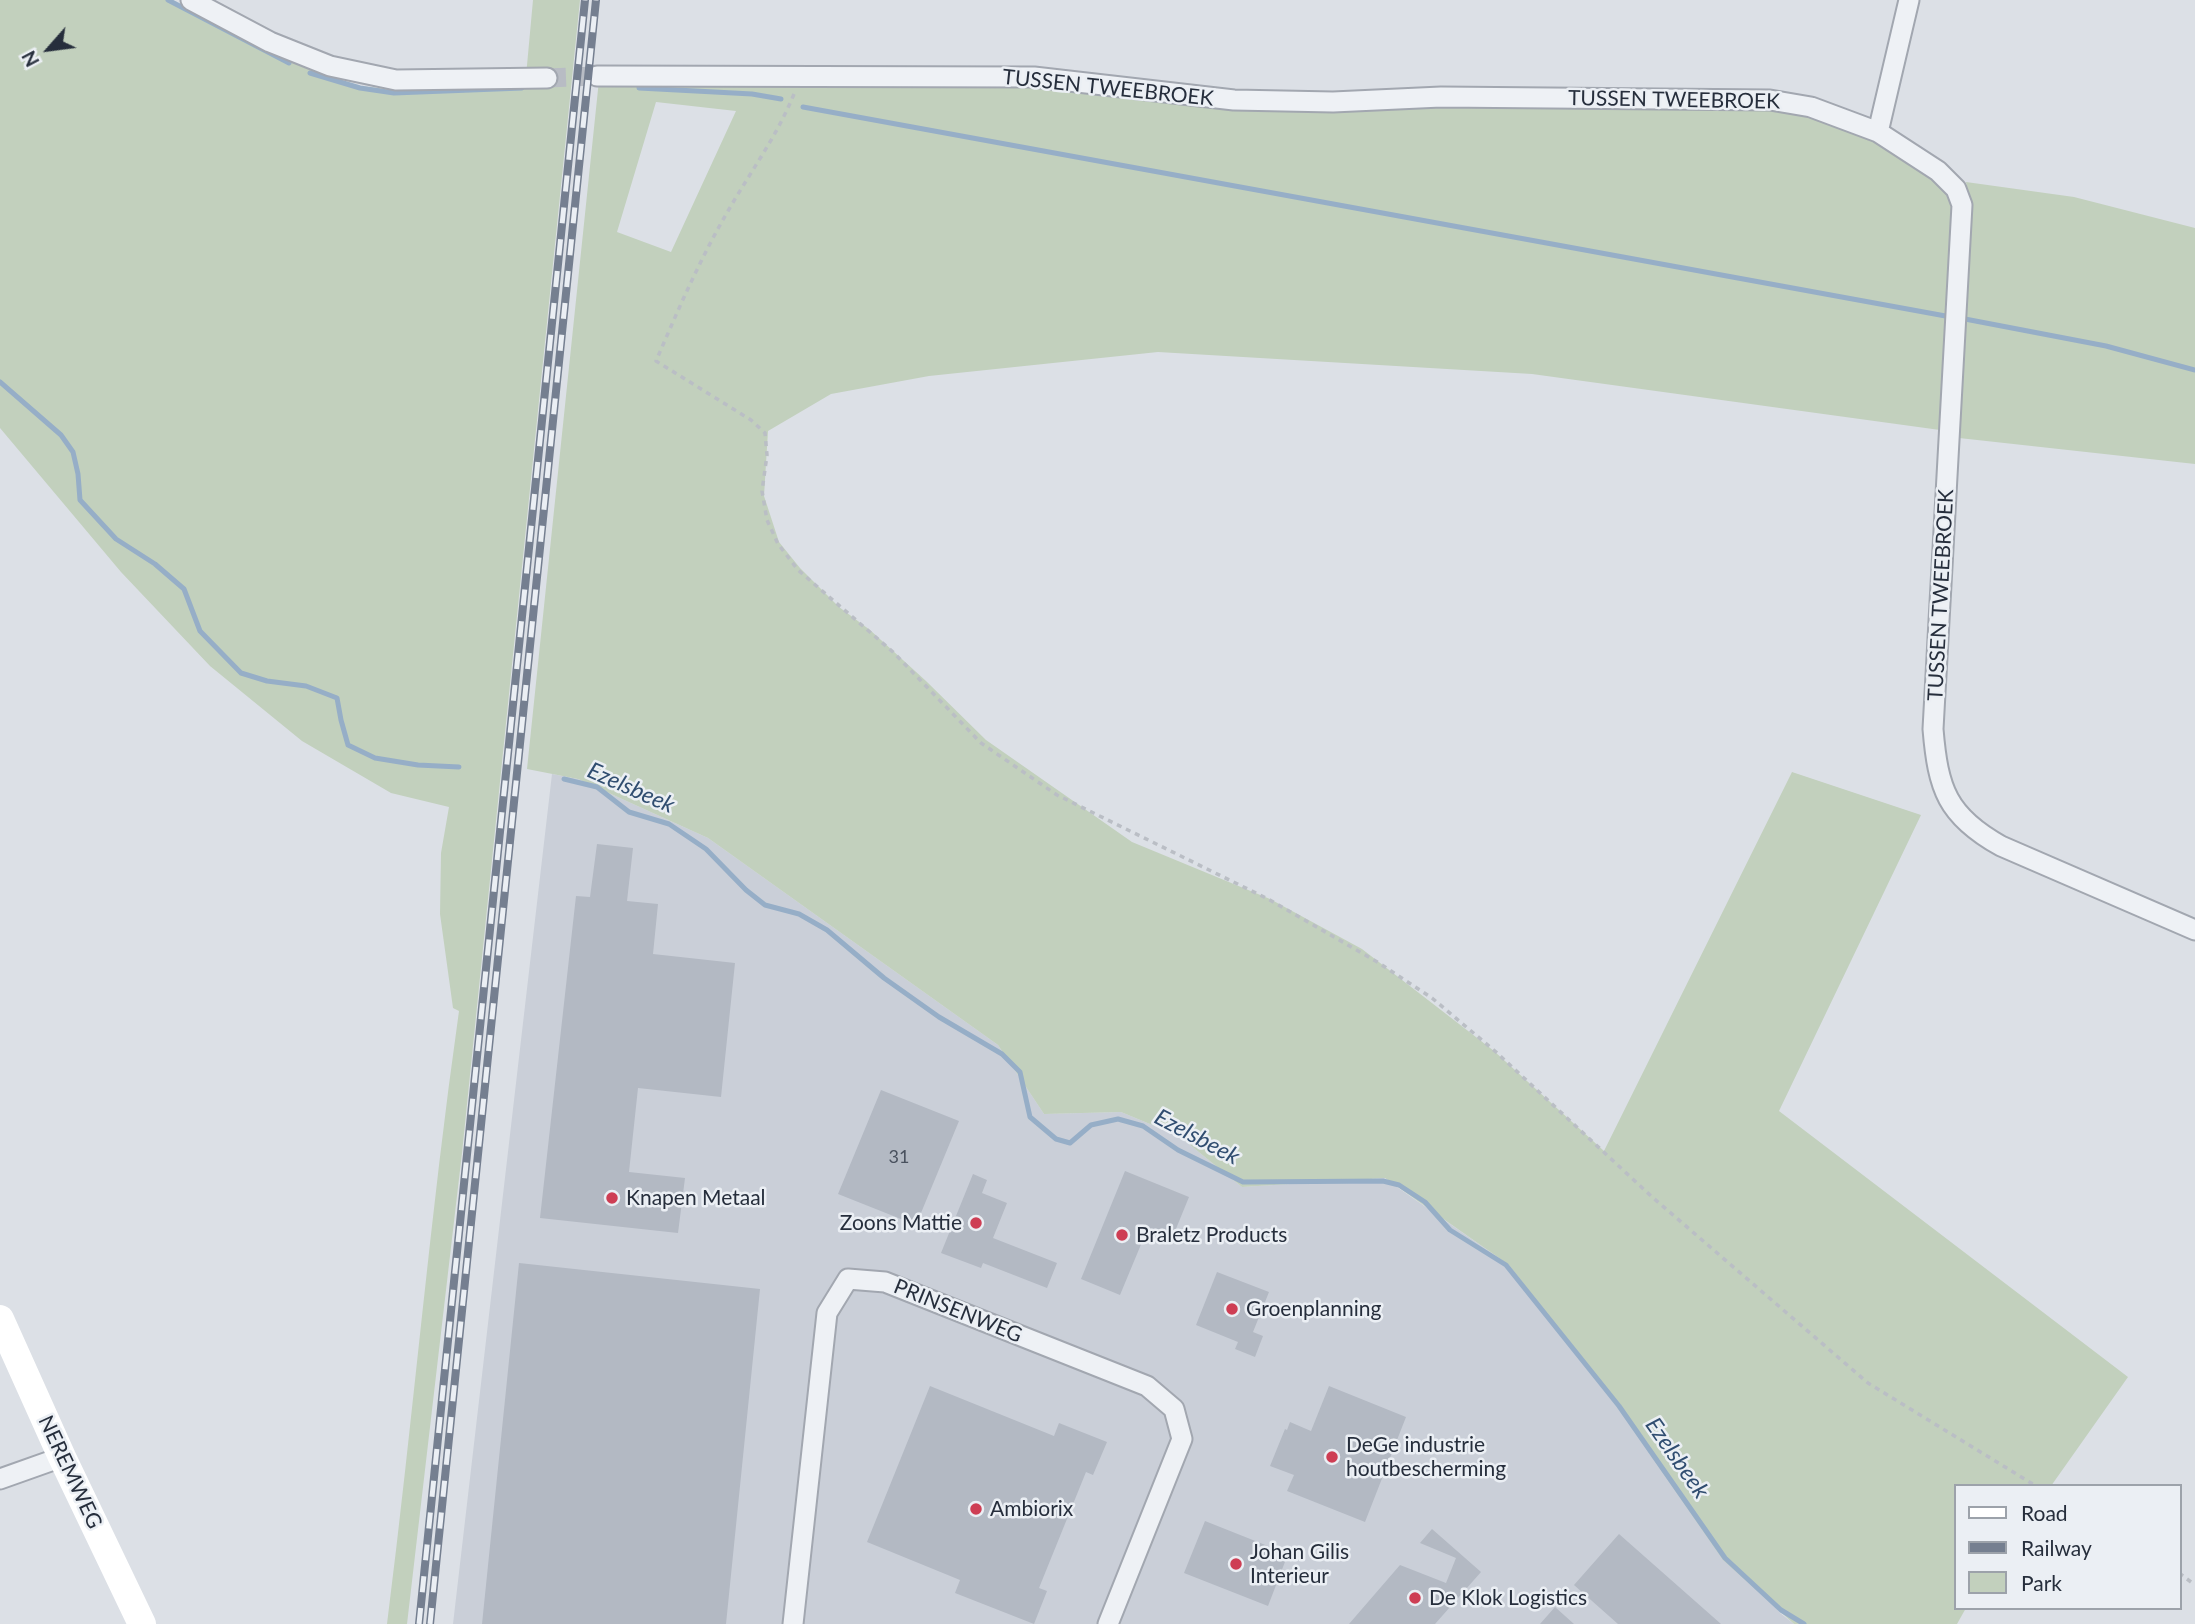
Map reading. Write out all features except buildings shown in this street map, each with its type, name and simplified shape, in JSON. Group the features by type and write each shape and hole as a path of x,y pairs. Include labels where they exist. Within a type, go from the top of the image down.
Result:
{"street":[{"path":"191,0 270,42 330,66 396,80 547,78"},
{"path":"1878,132 1909,0"},
{"name":"TUSSEN TWEEBROEK","path":"597,76 1034,77 1234,100 1333,102 1441,97 1770,100 1811,107 1878,132 1938,171 1956,189 1962,205 1933,729 1936,767 1946,795 1959,815 1978,833 2001,846 2195,930"},
{"name":"PRINSENWEG","path":"793,1624 827,1313 848,1279 885,1282 1110,1371 1147,1386 1174,1409 1182,1439 1108,1624"},
{"name":"NEREMWEG","path":"0,1318 62,1457 142,1624"},
{"path":"0,1479 62,1457"}],"path":[{"path":"801,76 781,126 729,210 693,276 656,361 751,420 765,433 767,455 762,491 767,520 778,544 798,569 893,652 981,743 1057,795 1268,899 1380,963 1432,999 1496,1052 1651,1196 1868,1383 2033,1484"}],"shaded area":[{"path":"552,774 578,779 708,838 998,1045 1044,1114 1121,1112 1179,1136 1242,1187 1384,1178 1509,1265 1780,1613 1794,1624 453,1624"}],"green space":[{"path":"0,0 171,0 285,59 350,85 397,90 525,87 533,0 580,0 462,1153 407,1624 387,1624 459,1011 453,1008 440,914 441,853 449,807 391,793 302,741 210,666 121,572 0,428"},
{"path":"599,80 1037,83 1390,105 1766,106 1809,112 1868,136 1948,190 1954,205 1954,245 1940,430 1532,374 1158,352 929,376 831,394 768,431 764,496 779,542 800,568 839,607 870,630 926,681 986,740 1132,842 1270,899 1362,949 1494,1051 1604,1151 1792,772 1921,815 1779,1111 2128,1377 2052,1484 1954,1484 1954,1610 1965,1610 1957,1624 1794,1624 1723,1560 1616,1405 1509,1265 1385,1178 1242,1187 1179,1136 1121,1112 1044,1114 998,1045 708,838 578,779 527,769","holes":["656,102 736,111 671,252 617,232"]},
{"path":"1966,182 2074,197 2195,228 2195,464 1959,438 1971,215"}],"waterway":[{"path":"168,0 289,63"},
{"path":"310,73 360,88 394,93 522,88"},
{"path":"639,88 752,94 781,99"},
{"path":"803,107 1951,317"},
{"path":"1965,319 2106,346 2195,370"},
{"name":"Ezelsbeek","path":"0,382 61,435 73,452 80,500 116,539 155,564 184,589 200,631 241,673 267,681 306,686 337,698 348,745 375,758 418,765 459,767"},
{"name":"Ezelsbeek","path":"564,779 597,787 629,812 669,824 706,849 746,890 765,905 799,914 827,930 884,978 939,1017 1002,1054 1020,1072 1030,1117 1056,1139 1070,1143 1091,1125 1118,1119 1143,1126 1178,1150 1243,1182 1383,1181 1399,1185 1425,1202 1450,1230 1506,1265 1619,1406 1725,1558 1781,1610 1804,1624"}],"tunnel":[{"path":"547,78 597,76"}],"railway":[{"path":"419,1624 585,0"},
{"path":"430,1624 596,0"}],"place":[{"name":"Knapen Metaal","path":"612,1198"},
{"name":"Zoons Mattie","path":"976,1223"},
{"name":"Braletz Products","path":"1122,1235"},
{"name":"Groenplanning","path":"1232,1309"},
{"name":"DeGe industrie houtbescherming","path":"1332,1457"},
{"name":"Ambiorix","path":"976,1509"},
{"name":"Johan Gilis Interieur","path":"1236,1564"},
{"name":"De Klok Logistics","path":"1415,1598"}]}
